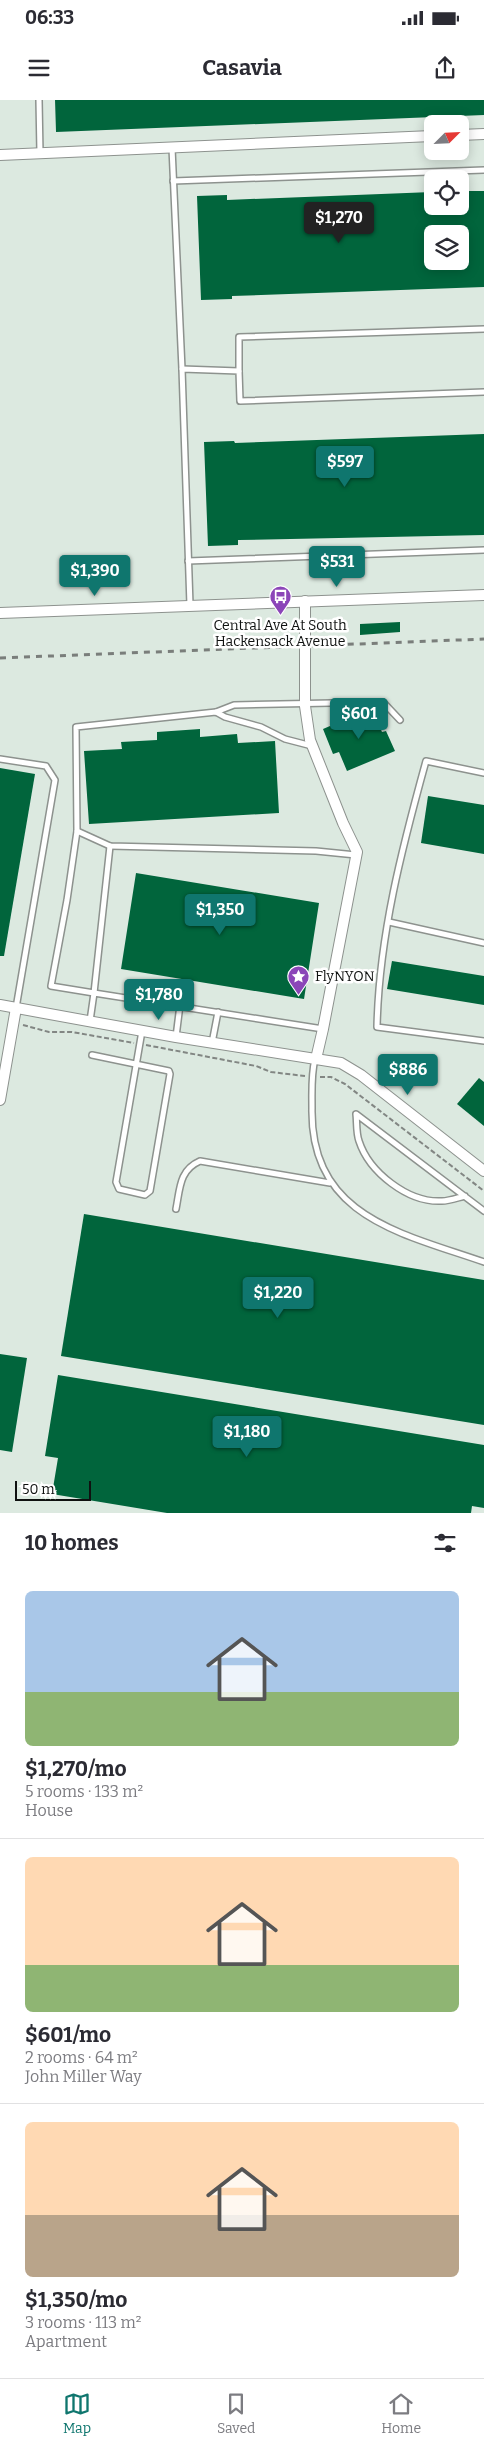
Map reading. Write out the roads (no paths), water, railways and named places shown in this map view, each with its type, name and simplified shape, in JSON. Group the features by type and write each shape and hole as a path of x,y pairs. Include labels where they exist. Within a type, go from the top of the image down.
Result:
{"street":[{"path":"469,135 484,134"},
{"path":"0,154 424,136"},
{"path":"0,613 484,595"},
{"path":"305,601 305,703 313,746 343,823 357,852 316,1059"},
{"path":"0,1005 176,1037 341,1063 484,1171"},
{"path":"0,1100 16,1008"}],"lane":[{"path":"39,100 40,153"},
{"path":"172,147 190,606"},
{"path":"174,181 484,170"},
{"path":"484,330 239,337 240,401 484,392"},
{"path":"182,370 240,371"},
{"path":"188,561 484,550"},
{"path":"323,1029 51,986 67,900 77,831 76,727 216,712 234,705 305,703 383,702 400,720"},
{"path":"216,712 225,717 261,727 285,739 313,746"},
{"path":"0,759 46,766 55,780 16,1008"},
{"path":"484,773 426,761 397,866 378,988 377,1027 484,1041"},
{"path":"77,831 110,846 316,851 356,855"},
{"path":"90,1021 110,846"},
{"path":"388,922 484,943"},
{"path":"176,1037 180,1005"},
{"path":"212,1043 218,1012"},
{"path":"92,1055 137,1064 169,1071 150,1191 145,1195 119,1189 116,1182 137,1064 142,1030"},
{"path":"316,1059 312,1070 311,1128 320,1162 330,1183 345,1200 389,1229 484,1262"},
{"path":"465,1196 441,1201 421,1197 387,1181 374,1170 363,1151 358,1139 356,1114 465,1196 484,1211"},
{"path":"176,1209 183,1174 190,1165 200,1161 330,1183"}],"railway":[{"path":"0,658 484,639"}],"place":[{"name":"Central Ave At South Hackensack Avenue","path":"280,616"},
{"name":"FlyNYON","path":"299,995"}]}
